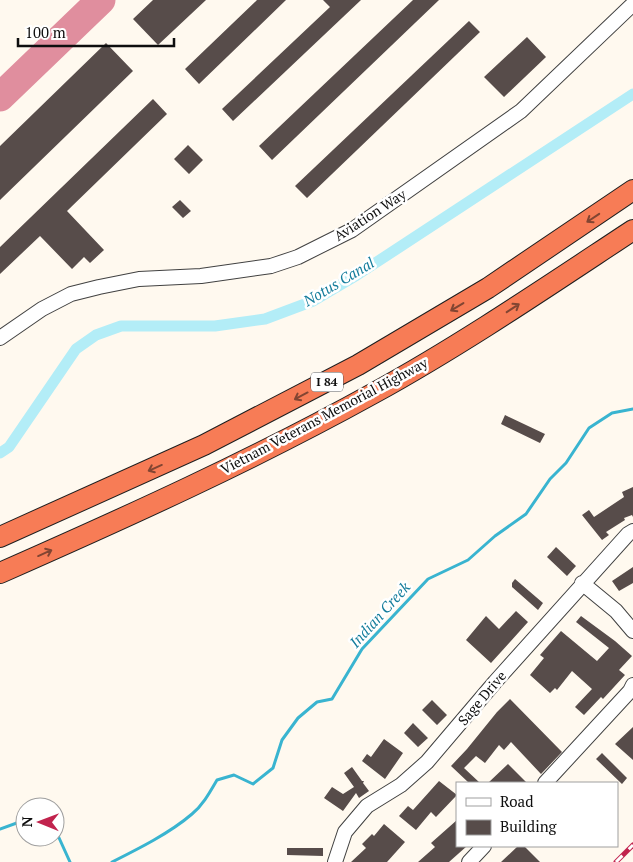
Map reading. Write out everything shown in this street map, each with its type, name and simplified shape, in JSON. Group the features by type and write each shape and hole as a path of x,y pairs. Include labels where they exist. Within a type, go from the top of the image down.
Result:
{"highway":[{"name":"I 84","path":"0,537 204,446 358,365 488,288 633,190"},
{"name":"Vietnam Veterans Memorial Highway","path":"0,573 247,460 375,392 463,340 633,230"}],"street":[{"name":"Aviation Way","path":"0,338 42,309 71,294 139,279 201,276 271,266 298,257 352,230 521,110 633,4"},
{"name":"Sage Drive","path":"335,862 345,832 367,806 400,785 427,762 582,583 633,531"},
{"path":"582,583 616,611 633,631"},
{"path":"546,782 630,691 633,685"},
{"path":"468,862 483,847"}],"building":[{"path":"153,0 206,0 158,45 133,19"},
{"path":"257,0 286,0 199,84 185,69"},
{"path":"323,0 361,0 233,121 222,109 330,7"},
{"path":"413,0 439,0 272,160 259,146"},
{"path":"469,21 480,32 307,198 295,186"},
{"path":"527,37 546,57 504,97 484,77"},
{"path":"106,43 133,71 0,200 0,146"},
{"path":"153,99 167,114 67,211 104,250 90,263 84,257 72,269 40,236 0,274 0,247"},
{"path":"188,145 203,160 189,174 174,159"},
{"path":"180,200 191,211 183,218 172,207"},
{"path":"505,415 545,434 540,443 501,424"},
{"path":"633,487 633,517 632,515 624,518 625,520 606,532 609,535 602,540 582,515 589,510 594,517 624,497 622,492"},
{"path":"556,547 576,566 567,576 547,557"},
{"path":"633,567 633,583 619,591 612,581"},
{"path":"515,579 543,603 538,610 512,587"},
{"path":"516,611 528,622 491,663 466,640 486,616 499,629"},
{"path":"581,616 632,656 619,670 625,675 603,699 601,697 584,715 575,707 592,689 572,671 557,690 555,688 550,693 530,675 544,658 540,655 561,631 597,661 609,648 576,622"},
{"path":"510,699 562,752 541,774 511,742 504,750 499,745 485,763 476,756 464,768 479,782 468,782 451,766"},
{"path":"432,700 447,715 437,725 422,710"},
{"path":"413,723 428,738 418,747 404,733"},
{"path":"633,727 633,760 615,744"},
{"path":"384,739 403,753 385,779 362,761 367,754 371,757"},
{"path":"602,753 627,778 622,784 596,759"},
{"path":"508,764 526,782 489,782"},
{"path":"352,767 362,781 364,781 363,783 369,791 359,798 356,793 343,811 324,798 332,787 343,794 354,787 344,773"},
{"path":"439,781 456,794 436,817 431,812 416,830 399,816 408,806 413,810"},
{"path":"456,821 456,847 466,847 449,862 418,862 435,847 431,843"},
{"path":"384,824 405,842 387,862 351,862 366,848 362,844 372,834 374,836"},
{"path":"517,847 525,847 540,862 501,862"},
{"path":"287,848 323,848 323,856 287,855"}],"waterway":[{"name":"Notus Canal","path":"0,453 9,447 76,349 96,335 121,326 215,326 265,319 313,301 357,275 633,94"},
{"name":"Indian Creek","path":"112,862 154,840 192,814 200,807 217,780 234,775 253,784 273,768 282,740 298,718 317,702 332,699 362,649 428,579 468,560 495,536 526,514 550,479 566,463 589,428 612,413 633,409"},
{"name":"Indian Creek","path":"0,829 15,824"},
{"name":"Indian Creek","path":"63,847 70,862"}],"taxiway":[{"path":"0,97 101,0"}],"railway":[{"path":"616,862 633,845"}]}
